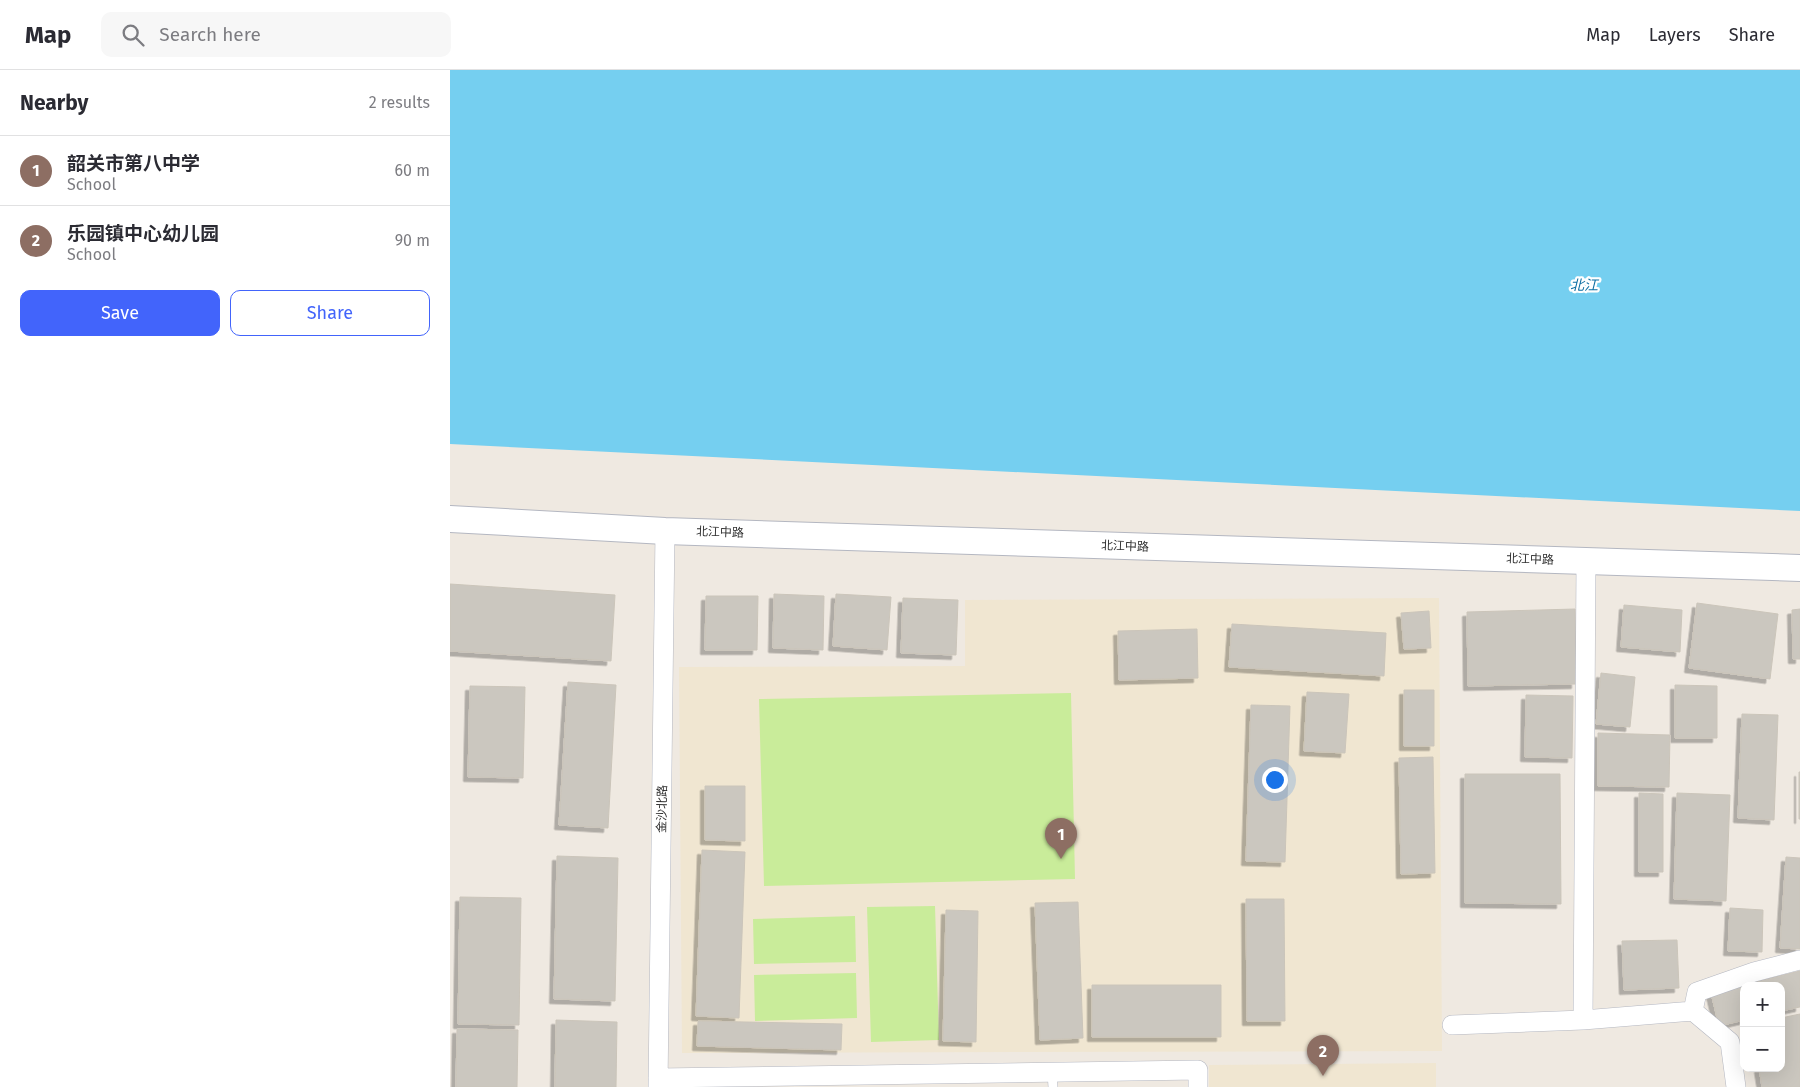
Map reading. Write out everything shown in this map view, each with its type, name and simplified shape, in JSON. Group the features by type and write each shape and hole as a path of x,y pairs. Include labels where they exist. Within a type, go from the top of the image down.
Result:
{"street":[{"name":"北江中路","path":"450,519 665,530 1800,568"},
{"name":"金沙北路","path":"658,1082 665,530"},
{"path":"1583,1020 1586,561"},
{"path":"1693,1011 1697,992 1754,972 1800,960"},
{"path":"1452,1025 1583,1020 1693,1011 1730,1042 1736,1087"},
{"path":"658,1082 1052,1080 1198,1070 1198,1087"}],"shaded area":[{"path":"1439,598 1442,1051 682,1053 679,667 965,666 965,600"},
{"path":"1436,1063 1436,1087 1209,1087 1209,1065"}],"green space":[{"path":"1071,693 1075,879 764,886 759,699"},
{"path":"935,906 939,1040 871,1042 867,907"},
{"path":"855,916 856,962 754,964 753,919"},
{"path":"856,973 857,1018 755,1021 754,975"}],"water":[{"name":"北江","path":"450,70 1800,70 1800,511 450,444"}],"building":[{"path":"450,584 615,595 611,661 450,651"},
{"path":"774,594 824,596 823,650 773,648"},
{"path":"836,594 891,597 887,650 833,646"},
{"path":"706,596 758,596 757,650 705,650"},
{"path":"903,598 958,600 956,655 901,653"},
{"path":"1697,603 1778,614 1770,679 1689,668"},
{"path":"1624,605 1682,610 1680,652 1621,647"},
{"path":"1575,609 1576,684 1468,686 1467,612"},
{"path":"1800,609 1800,659 1793,659 1792,610"},
{"path":"1429,611 1431,648 1404,649 1401,613"},
{"path":"1232,624 1386,633 1384,676 1229,667"},
{"path":"1197,629 1198,678 1119,680 1118,631"},
{"path":"1601,673 1635,677 1630,727 1596,724"},
{"path":"568,682 616,685 608,828 559,825"},
{"path":"1675,685 1717,686 1717,738 1675,738"},
{"path":"470,686 525,687 523,778 468,777"},
{"path":"1404,690 1434,690 1434,746 1404,746"},
{"path":"1307,692 1349,694 1345,753 1304,751"},
{"path":"1526,695 1573,696 1572,758 1525,757"},
{"path":"1251,705 1290,706 1285,862 1246,861"},
{"path":"1742,714 1778,715 1774,820 1738,818"},
{"path":"1598,733 1670,735 1669,787 1598,786"},
{"path":"1433,757 1435,873 1401,874 1399,758"},
{"path":"1800,772 1800,819 1799,819"},
{"path":"1465,774 1560,774 1561,904 1465,903"},
{"path":"705,786 745,786 745,841 705,840"},
{"path":"1639,793 1663,794 1663,872 1639,872"},
{"path":"1677,793 1730,795 1726,901 1674,899"},
{"path":"702,850 745,852 739,1018 696,1016"},
{"path":"557,856 618,858 615,1001 554,999"},
{"path":"1786,857 1800,858 1800,949 1780,948"},
{"path":"460,897 521,898 519,1025 458,1024"},
{"path":"1246,899 1284,899 1285,1021 1247,1021"},
{"path":"1078,902 1083,1038 1040,1040 1035,903"},
{"path":"1730,908 1763,910 1762,952 1728,951"},
{"path":"946,910 978,911 976,1042 943,1041"},
{"path":"1677,940 1679,988 1624,990 1622,941"},
{"path":"1800,971 1800,1007 1785,1010 1785,982 1756,982"},
{"path":"1092,985 1221,985 1221,1037 1092,1037"},
{"path":"1740,986 1740,1021 1719,1026 1711,993"},
{"path":"1800,1014 1800,1087 1762,1087 1760,1072 1785,1072 1785,1017"},
{"path":"556,1020 617,1022 616,1087 555,1087"},
{"path":"698,1021 842,1024 841,1050 697,1046"},
{"path":"457,1029 518,1030 517,1087 456,1087"}],"place":[{"name":"韶关市第八中学","path":"1061,859"},
{"name":"乐园镇中心幼儿园","path":"1323,1076"}]}
